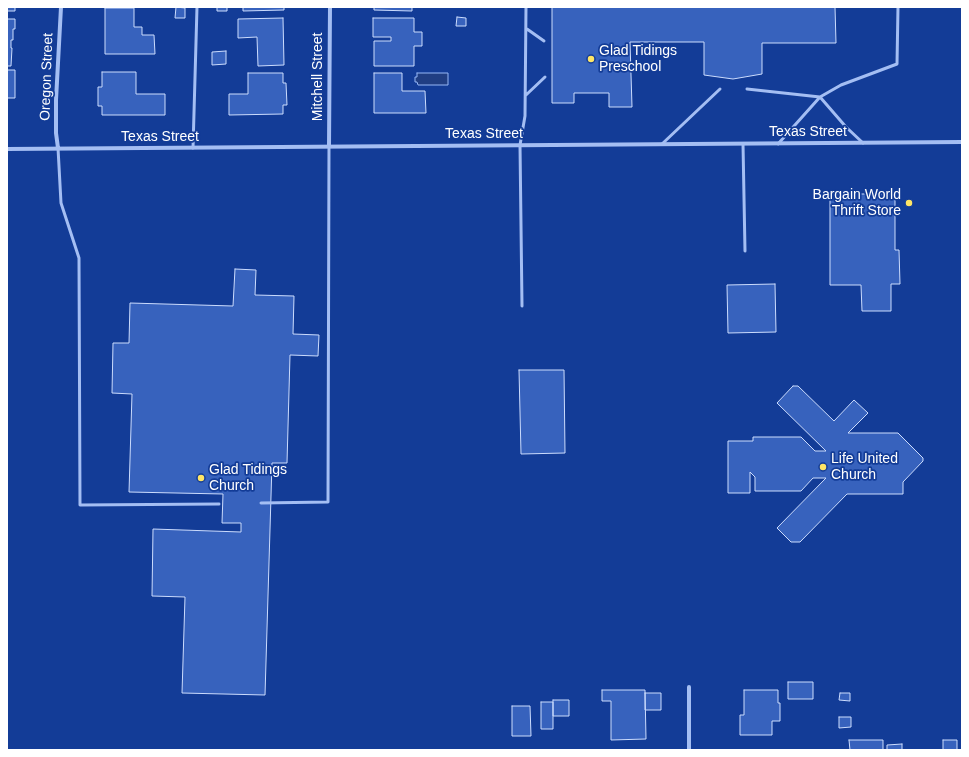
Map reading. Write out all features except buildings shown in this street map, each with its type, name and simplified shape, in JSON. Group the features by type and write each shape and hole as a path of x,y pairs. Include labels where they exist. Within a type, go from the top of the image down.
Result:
{"street":[{"name":"Oregon Street","path":"58,148 56,133 61,7"},
{"name":"Mitchell Street","path":"329,146 330,7"},
{"name":"Texas Street","path":"7,149 962,142"},
{"path":"689,687 689,750"}],"lane":[{"path":"193,148 197,7"},
{"path":"522,306 520,146 525,116 526,95 526,7"},
{"path":"778,144 820,97 841,85 897,64 898,7"},
{"path":"527,29 544,41"},
{"path":"526,95 545,78"},
{"path":"747,89 820,97 846,127 863,143"},
{"path":"662,144 720,90"},
{"path":"743,144 745,251"},
{"path":"261,503 328,502 329,146"},
{"path":"58,148 61,203 79,258 80,505 219,504"}],"water":[{"path":"417,73 448,73 448,85 418,85 417,82 415,82"}],"place":[{"name":"Glad Tidings Preschool","path":"591,59"},
{"name":"Bargain World Thrift Store","path":"909,203"},
{"name":"Life United Church","path":"823,467"},
{"name":"Glad Tidings Church","path":"201,478"}]}
